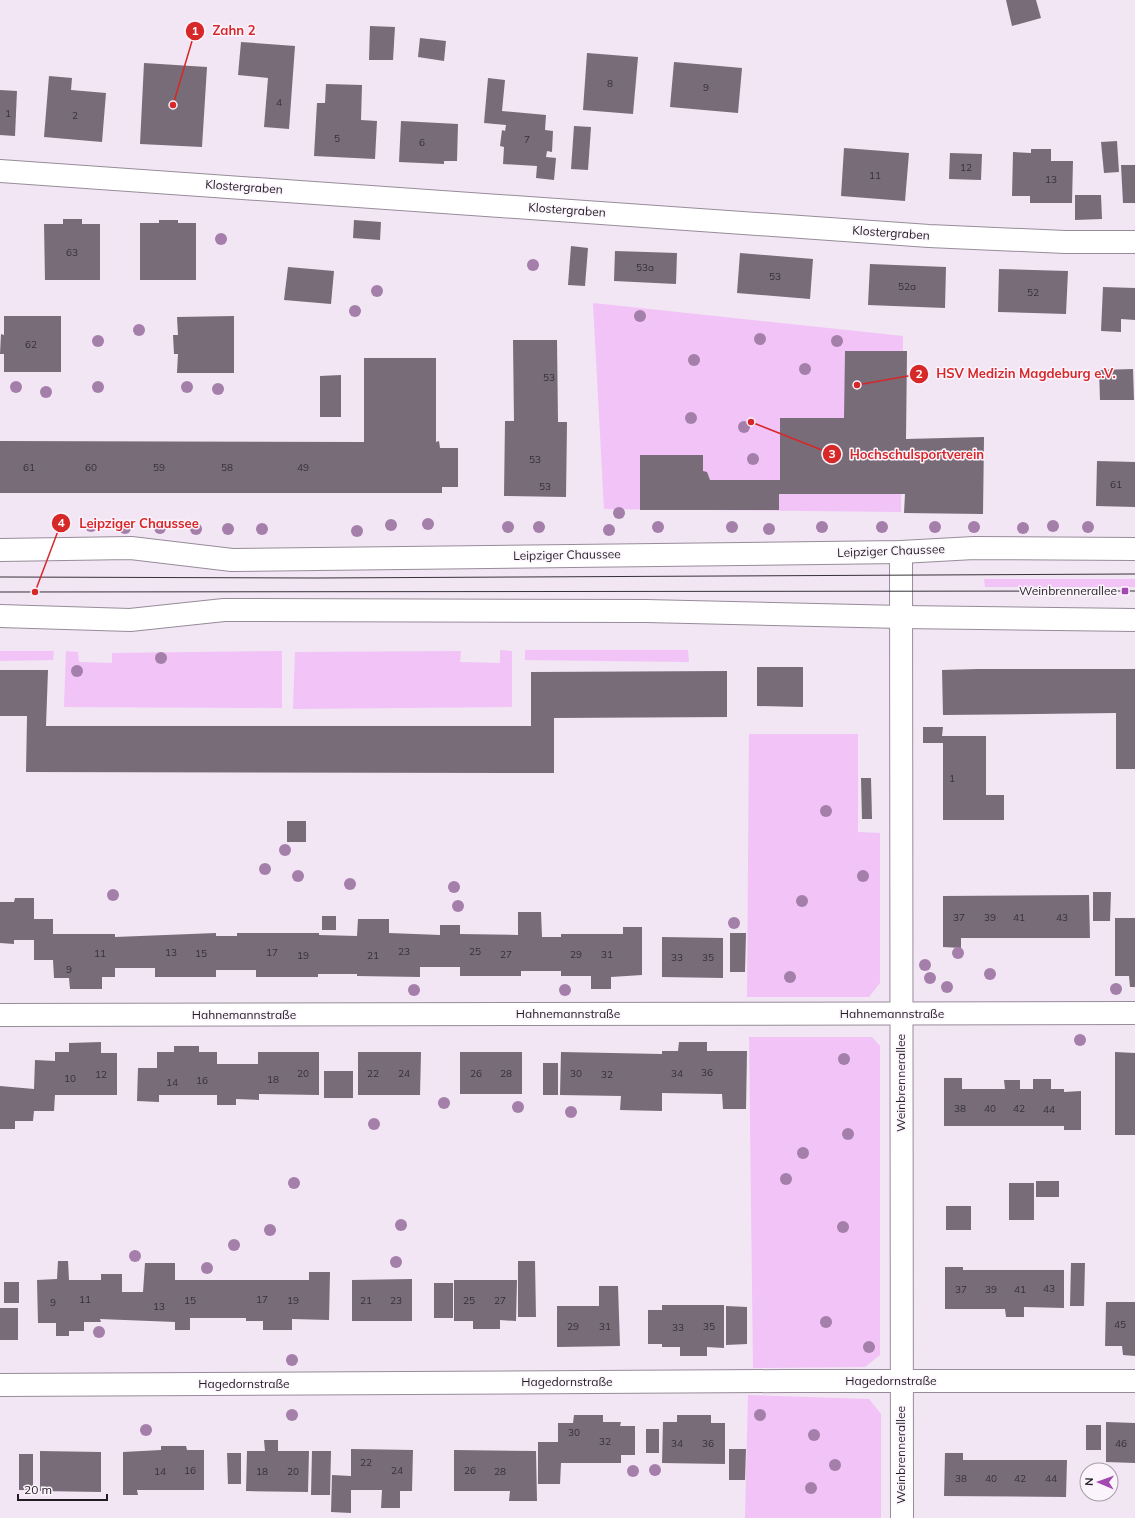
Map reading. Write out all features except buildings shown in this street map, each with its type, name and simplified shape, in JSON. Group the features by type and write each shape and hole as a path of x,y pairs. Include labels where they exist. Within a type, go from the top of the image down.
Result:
{"street":[{"name":"Klostergraben","path":"0,171 929,236 1043,242 1135,242"},
{"name":"Leipziger Chaussee","path":"0,550 131,548 232,560 901,552 974,548 1135,549"},
{"name":"Weinbrennerallee","path":"901,552 902,1518"},
{"path":"0,616 130,620 209,611 646,611 902,617 1135,620"},
{"name":"Hahnemannstraße","path":"0,1015 1135,1013"},
{"name":"Hagedornstraße","path":"0,1385 1135,1381"}],"shaded area":[{"path":"593,303 903,336 901,512 604,509"},
{"path":"984,579 1135,579 1135,587 985,587"},
{"path":"500,650 512,651 512,707 293,709 295,652 461,651 460,662 500,663"},
{"path":"525,650 688,650 689,662 525,660"},
{"path":"0,651 54,651 53,660 0,661"},
{"path":"66,651 78,652 79,662 112,663 112,653 282,651 282,708 64,707"},
{"path":"749,734 858,734 858,832 880,833 880,983 869,997 747,997"},
{"path":"749,1037 872,1037 880,1046 880,1355 865,1367 753,1368"},
{"path":"748,1395 869,1399 881,1414 881,1518 745,1518"}],"tram line":[{"path":"0,577 315,578 1135,574"},
{"path":"0,592 1135,591"}],"place":[{"name":"Zahn 2","path":"173,105"},
{"name":"HSV Medizin Magdeburg e.V.","path":"857,385"},
{"name":"Hochschulsportverein","path":"751,422"},
{"name":"Weinbrennerallee","path":"1125,591"},
{"name":"Leipziger Chaussee","path":"35,592"}]}
